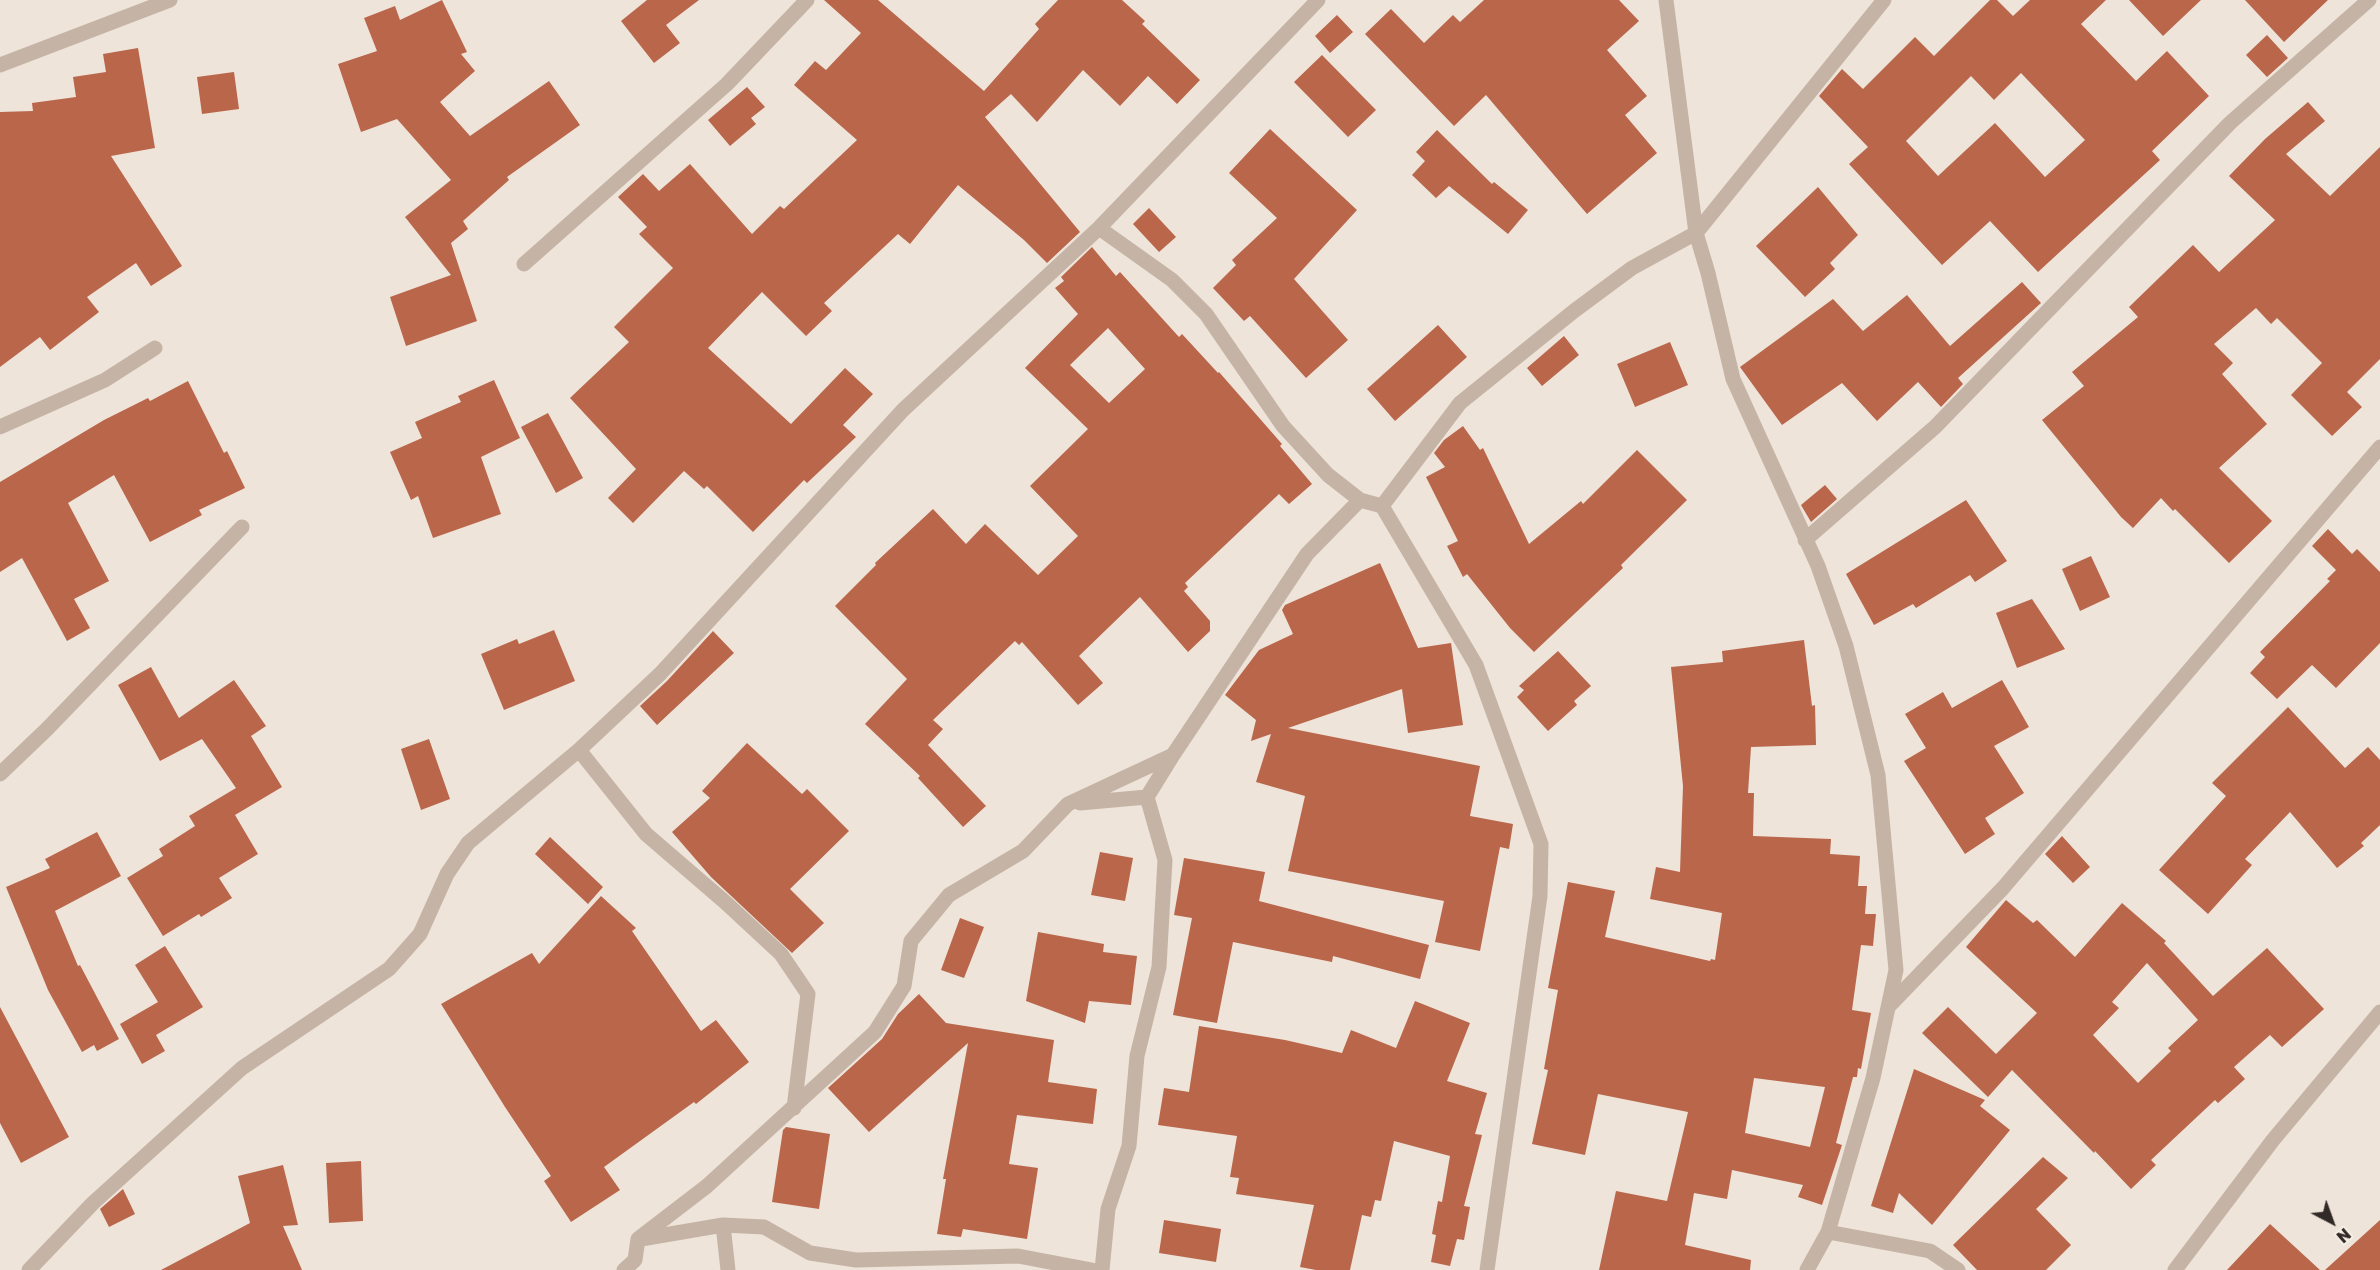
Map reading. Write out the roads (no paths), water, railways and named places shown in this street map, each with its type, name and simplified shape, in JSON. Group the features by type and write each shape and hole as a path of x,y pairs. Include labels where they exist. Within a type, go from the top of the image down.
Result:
{"street":[{"path":"0,65 170,0"},
{"path":"524,264 727,84 807,0"},
{"path":"28,1270 93,1203 242,1068 389,969 420,934 447,874 468,843 579,750 660,674 903,410 1099,228 1317,0"},
{"path":"1666,0 1696,233 1708,273 1733,379 1818,566 1846,646 1878,775 1896,970 1873,1078 1828,1232 1808,1270"},
{"path":"1382,506 1460,403 1574,311 1632,268 1696,233 1884,0"},
{"path":"1805,540 1935,427 2230,123 2369,0"},
{"path":"1099,228 1172,280 1206,314 1283,426 1328,475 1360,500 1382,506 1476,665 1541,844 1540,896 1486,1270"},
{"path":"0,427 105,380 155,348"},
{"path":"1888,1007 2003,888 2380,447"},
{"path":"1102,1270 1108,1209 1129,1146 1137,1056 1159,967 1166,860 1147,797 1307,554 1360,500"},
{"path":"0,774 47,729 242,527"},
{"path":"579,750 646,834 781,954 808,994 794,1108"},
{"path":"624,1270 635,1260 638,1239 707,1186 875,1032 904,986 911,941 949,896 1023,851 1068,804 1173,755"},
{"path":"1068,804 1147,797"},
{"path":"2175,1270 2273,1140 2380,1012"},
{"path":"638,1239 723,1225 764,1227 810,1253 856,1260 1018,1256 1092,1270"},
{"path":"723,1225 728,1270"},
{"path":"1828,1232 1930,1251 1958,1270"}]}
